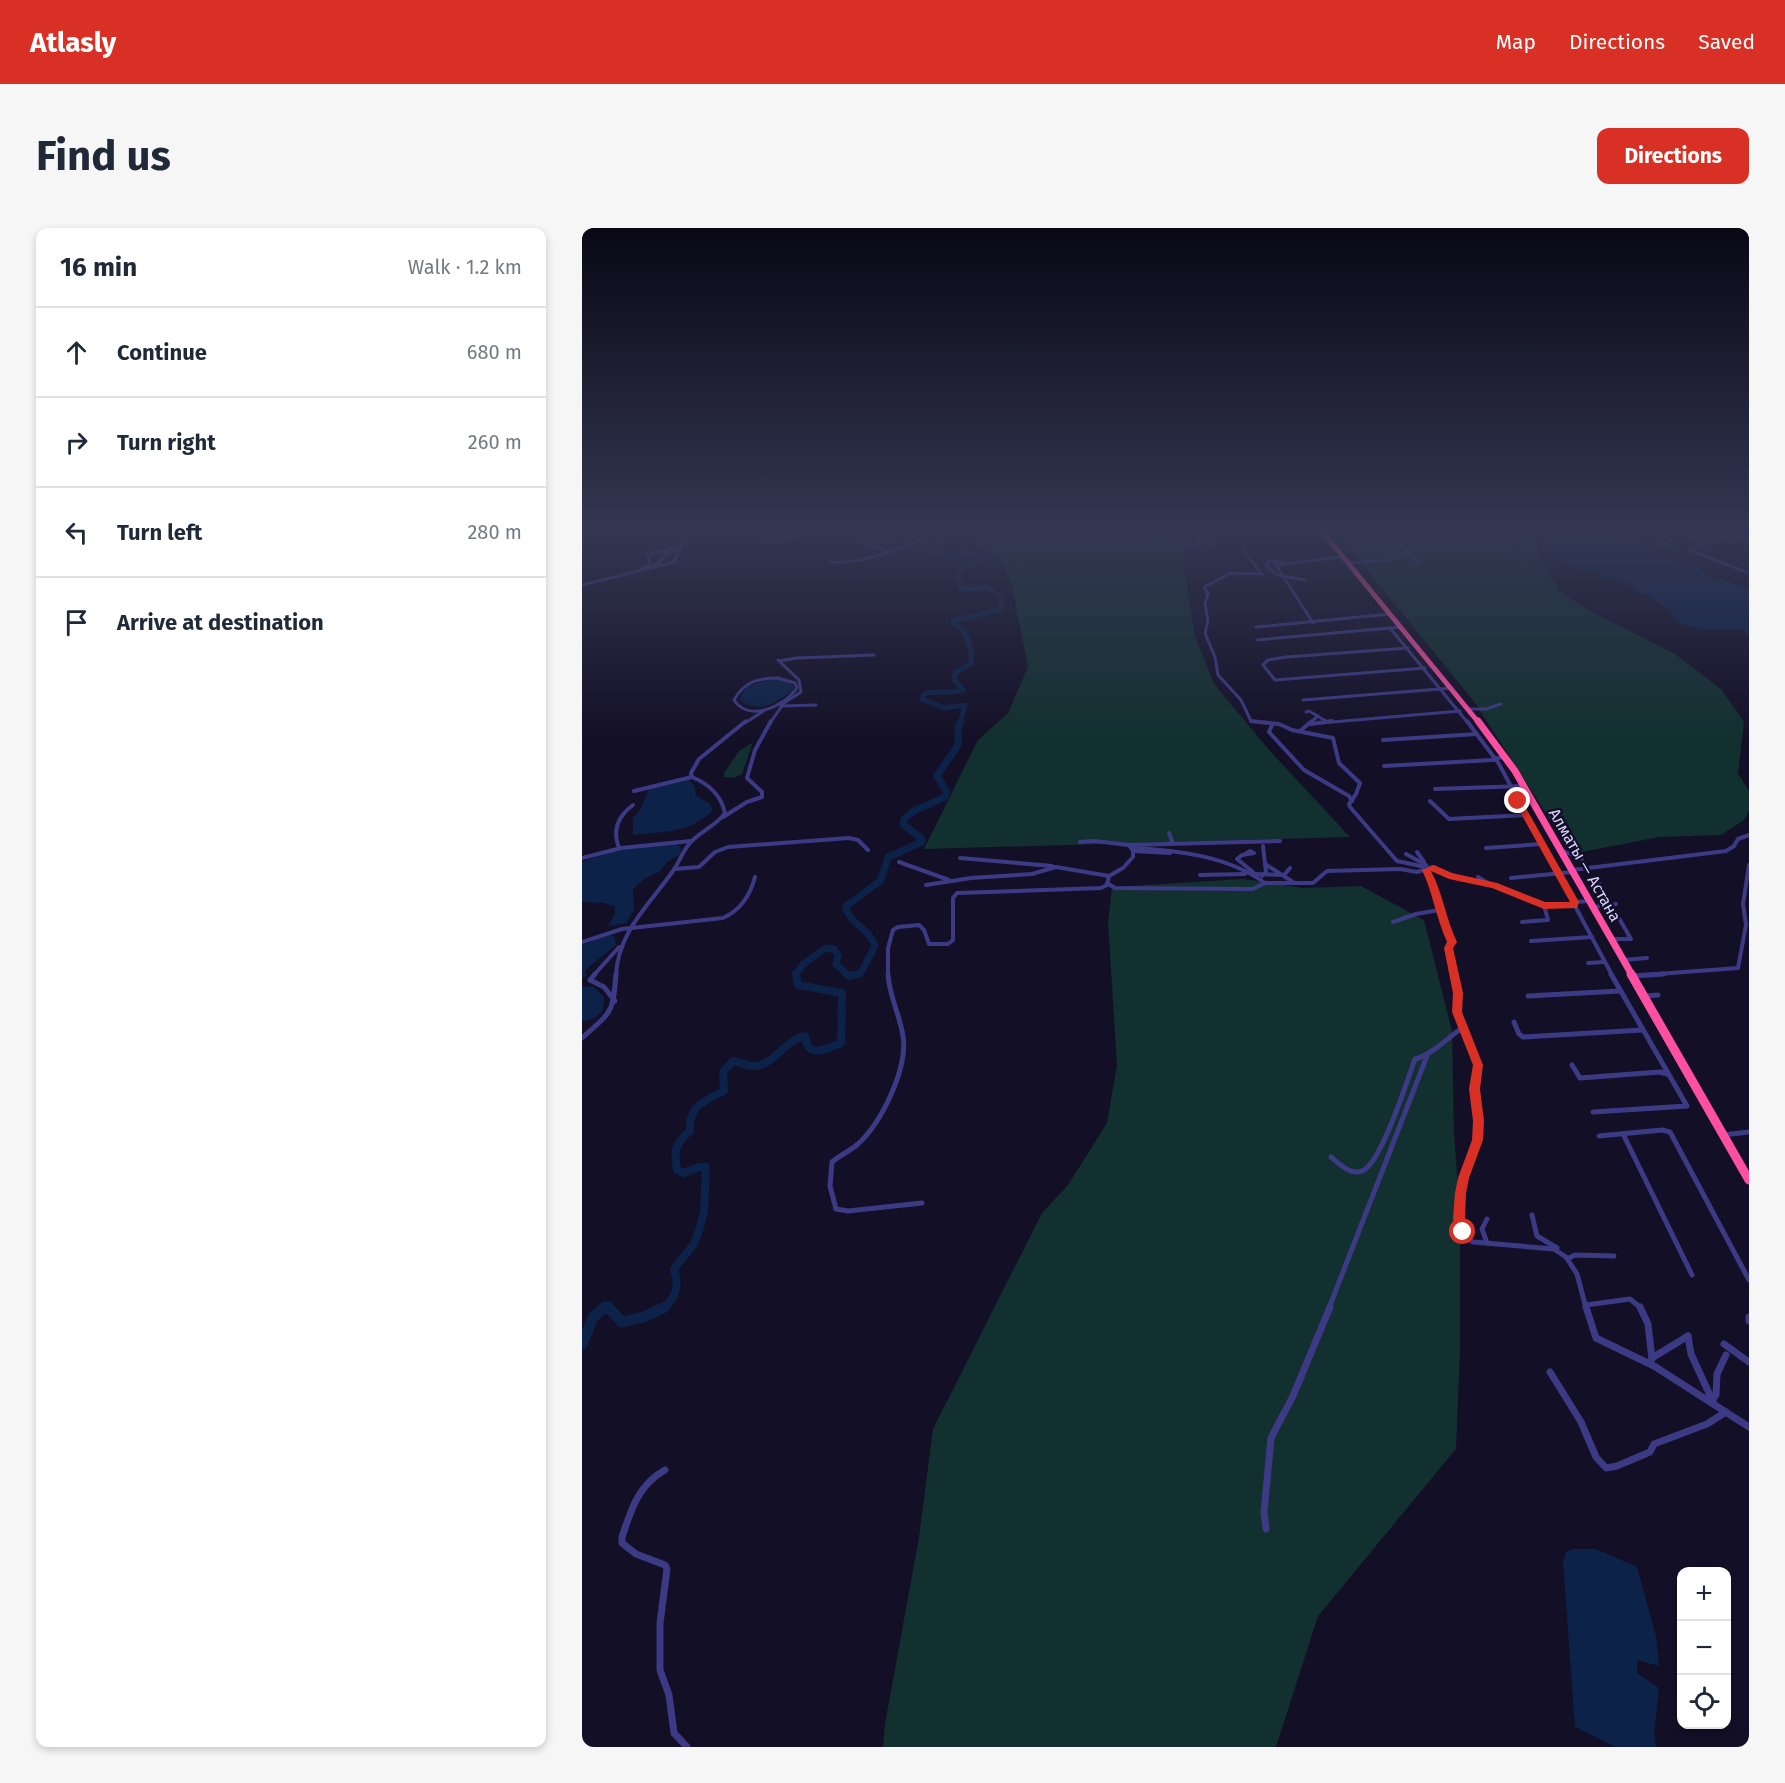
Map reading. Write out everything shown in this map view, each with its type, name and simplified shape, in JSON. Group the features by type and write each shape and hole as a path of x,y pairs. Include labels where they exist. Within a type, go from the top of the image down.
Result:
{"highway":[{"name":"Алматы — Астана","path":"1379,601 1412,639 1414,649 1425,667 1452,688 1505,756 1749,1180"}],"street":[{"path":"1206,601 1208,621 1206,633 1220,679 1241,700 1250,720 1272,725 1279,724 1333,738 1339,764 1357,777 1360,784 1360,791 1350,807 1398,861 1490,885 1544,905 1614,904"},
{"path":"1299,601 1313,623"},
{"path":"1256,627 1390,614"},
{"path":"1257,640 1401,627"},
{"path":"1390,628 1402,641 1414,649"},
{"path":"1402,641 1412,639"},
{"path":"1279,686 1263,665 1265,661 1414,649"},
{"path":"582,1038 607,1016 615,1002 619,947 691,841 747,802 762,797 762,792 747,778 747,775 761,738 781,706 801,693 802,686 799,680 778,661 797,658 874,655"},
{"path":"1275,680 1425,667 1461,711 1495,759 1619,991 1687,1106 1593,1112"},
{"path":"692,777 691,772 699,759 754,715 767,710 793,694 797,688 795,682 775,678 745,685 734,702 750,711 767,710"},
{"path":"1303,700 1452,688"},
{"path":"1311,723 1486,709 1501,704"},
{"path":"781,706 816,705"},
{"path":"750,711 754,715"},
{"path":"1306,712 1326,721"},
{"path":"1300,731 1318,716"},
{"path":"1272,725 1269,732 1298,764 1348,796 1352,801"},
{"path":"1383,740 1477,734"},
{"path":"1384,766 1495,759 1505,756"},
{"path":"634,791 692,777 707,784 720,799 724,810 723,817"},
{"path":"1436,789 1524,786"},
{"path":"1430,801 1449,819 1526,815"},
{"path":"619,848 615,834 617,823 619,817 633,805"},
{"path":"1169,833 1172,841 1170,844"},
{"path":"1511,878 1726,850 1734,846 1738,839 1749,835"},
{"path":"674,869 699,867 715,852 728,847 849,838 858,840 868,850"},
{"path":"582,858 619,848 691,841"},
{"path":"1080,842 1094,841 1140,852 1178,853"},
{"path":"1132,850 1170,844 1280,841"},
{"path":"1486,848 1542,844"},
{"path":"1107,883 1115,888 1247,890 1259,888 1265,864 1263,846"},
{"path":"1132,850 1156,849 1206,857 1263,879 1294,882 1313,883 1327,871 1400,870 1417,872 1428,867"},
{"path":"922,1203 848,1211 836,1209 831,1182 832,1162 861,1141 876,1121 887,1103 901,1068 904,1036 893,1006 888,964 893,930 898,927 919,925 924,930 929,944 948,944 953,940 953,898 957,893 1101,888 1107,883 1109,876 1130,862 1132,850"},
{"path":"1561,850 1582,859"},
{"path":"1412,864 1405,852 1428,867"},
{"path":"1417,852 1428,867"},
{"path":"1245,854 1239,856 1238,860 1252,874"},
{"path":"960,858 1055,867 1109,876"},
{"path":"899,862 955,881"},
{"path":"1265,864 1294,882"},
{"path":"1632,976 1738,968 1746,925 1743,904 1749,865"},
{"path":"926,885 1032,874 1055,867"},
{"path":"1428,867 1426,873 1435,887 1440,910 1452,942 1449,948 1456,975 1457,1012 1478,1065 1474,1089 1479,1121 1478,1140 1463,1178 1459,1219 1463,1232 1469,1240 1546,1247 1560,1253"},
{"path":"1263,879 1284,875 1290,868"},
{"path":"1200,875 1252,874"},
{"path":"582,942 630,928 717,920 728,916 749,897 755,876"},
{"path":"1478,877 1490,885"},
{"path":"1598,882 1614,904 1631,939 1612,939"},
{"path":"1522,922 1548,920 1544,905"},
{"path":"1393,922 1416,914 1440,910"},
{"path":"1531,940 1592,937"},
{"path":"615,1002 604,987 590,980 604,960 619,947"},
{"path":"1623,960 1647,958"},
{"path":"1588,963 1604,962"},
{"path":"1528,996 1619,991"},
{"path":"1644,996 1658,995"},
{"path":"1514,1022 1519,1034 1523,1036 1641,1030"},
{"path":"1331,1157 1350,1171 1368,1168 1379,1152 1415,1059 1427,1056 1439,1044 1462,1028"},
{"path":"1266,1529 1264,1512 1271,1438 1293,1396 1352,1254 1408,1104 1428,1059 1427,1056"},
{"path":"1572,1065 1580,1078 1660,1071 1667,1074"},
{"path":"1599,1136 1667,1130 1672,1134 1749,1280"},
{"path":"1723,1135 1749,1132"},
{"path":"1623,1134 1692,1275"},
{"path":"1532,1215 1537,1236 1556,1247 1577,1274 1592,1331 1596,1338 1650,1361 1749,1427"},
{"path":"1486,1219 1482,1229 1487,1243"},
{"path":"1567,1259 1575,1255 1614,1256"},
{"path":"1586,1305 1630,1299 1636,1301 1645,1314 1651,1342 1650,1361"},
{"path":"1650,1361 1688,1336 1689,1350 1714,1402"},
{"path":"1724,1344 1749,1362"},
{"path":"1714,1402 1716,1371 1726,1355"},
{"path":"1550,1372 1581,1422 1596,1457 1606,1468 1617,1466 1650,1452 1652,1447 1660,1441 1707,1424 1725,1412"},
{"path":"665,1470 652,1477 639,1490 622,1537 622,1543 636,1554 665,1565 667,1569 660,1623 660,1670 669,1695 674,1733 687,1747"}],"green space":[{"path":"1015,601 1189,601 1195,636 1214,684 1270,751 1350,837 924,849 978,740 1008,713 1028,667"},
{"path":"1392,601 1575,601 1675,654 1721,689 1744,722 1738,773 1749,791 1749,811 1744,820 1721,835 1659,837 1572,854 1475,703"},
{"path":"753,742 742,774 734,778 724,777 724,773 739,751"},
{"path":"1243,879 1303,888 1361,886 1424,920 1452,1031 1454,1133 1460,1213 1460,1352 1456,1449 1318,1616 1276,1747 883,1747 885,1724 919,1537 933,1429 1042,1213 1068,1185 1107,1123 1117,1065 1108,922 1112,887"}],"water":[{"path":"1655,601 1749,601 1749,635 1741,629 1701,629 1680,624 1668,610"},
{"path":"772,679 787,681 794,686 794,691 762,707 739,700 746,686"},
{"path":"689,780 695,787 696,796 709,803 713,810 705,818 676,830 633,835 633,818 641,808 649,789"},
{"path":"676,843 681,848 680,854 667,862 659,872 644,879 633,889 634,911 626,923 608,926 615,914 615,907 604,903 582,902 582,862 620,849"},
{"path":"609,935 615,937 616,945 590,966 585,972 587,976 582,978 582,945"},
{"path":"582,986 594,987 604,997 604,1002 602,1011 596,1017 582,1021"},
{"path":"1573,1549 1596,1549 1637,1567 1656,1636 1659,1666 1637,1660 1637,1673 1659,1688 1654,1733 1656,1747 1616,1747 1575,1727 1563,1562 1566,1552"}],"waterway":[{"path":"960,723 965,705 944,708 922,699 924,694 963,690 954,679 955,673 971,663 971,652 964,632 953,621 999,610 1002,601"},
{"path":"853,975 861,973 875,946 869,935 851,918 845,907 881,880 888,857 922,842 922,839 903,824 904,819 914,811 945,797 947,792 937,776 958,745 958,728 961,721"},
{"path":"796,975 802,965 826,948 834,949 838,955 836,964 848,975"},
{"path":"846,974 849,976 859,974"},
{"path":"663,1308 676,1291 674,1269 694,1244 704,1212 706,1167 699,1167 684,1173 677,1170 676,1163 676,1148 690,1131 690,1123 695,1110 704,1101 724,1091 723,1072 733,1061 753,1066 763,1064 792,1042 805,1036 810,1048 818,1051 841,1043 842,993 798,985 796,975"},
{"path":"602,1308 607,1306 610,1308"},
{"path":"582,1344 593,1317 605,1307"},
{"path":"608,1307 622,1322 644,1317 663,1308"}],"route":[{"path":"1463,1232 1459,1219 1460,1193 1463,1178 1478,1140 1479,1121 1474,1089 1478,1065 1464,1035 1457,1012 1458,993 1449,948 1452,942 1438,906 1435,887 1426,869 1431,867 1449,876 1494,885 1544,905 1574,906 1574,902 1518,801"}]}
